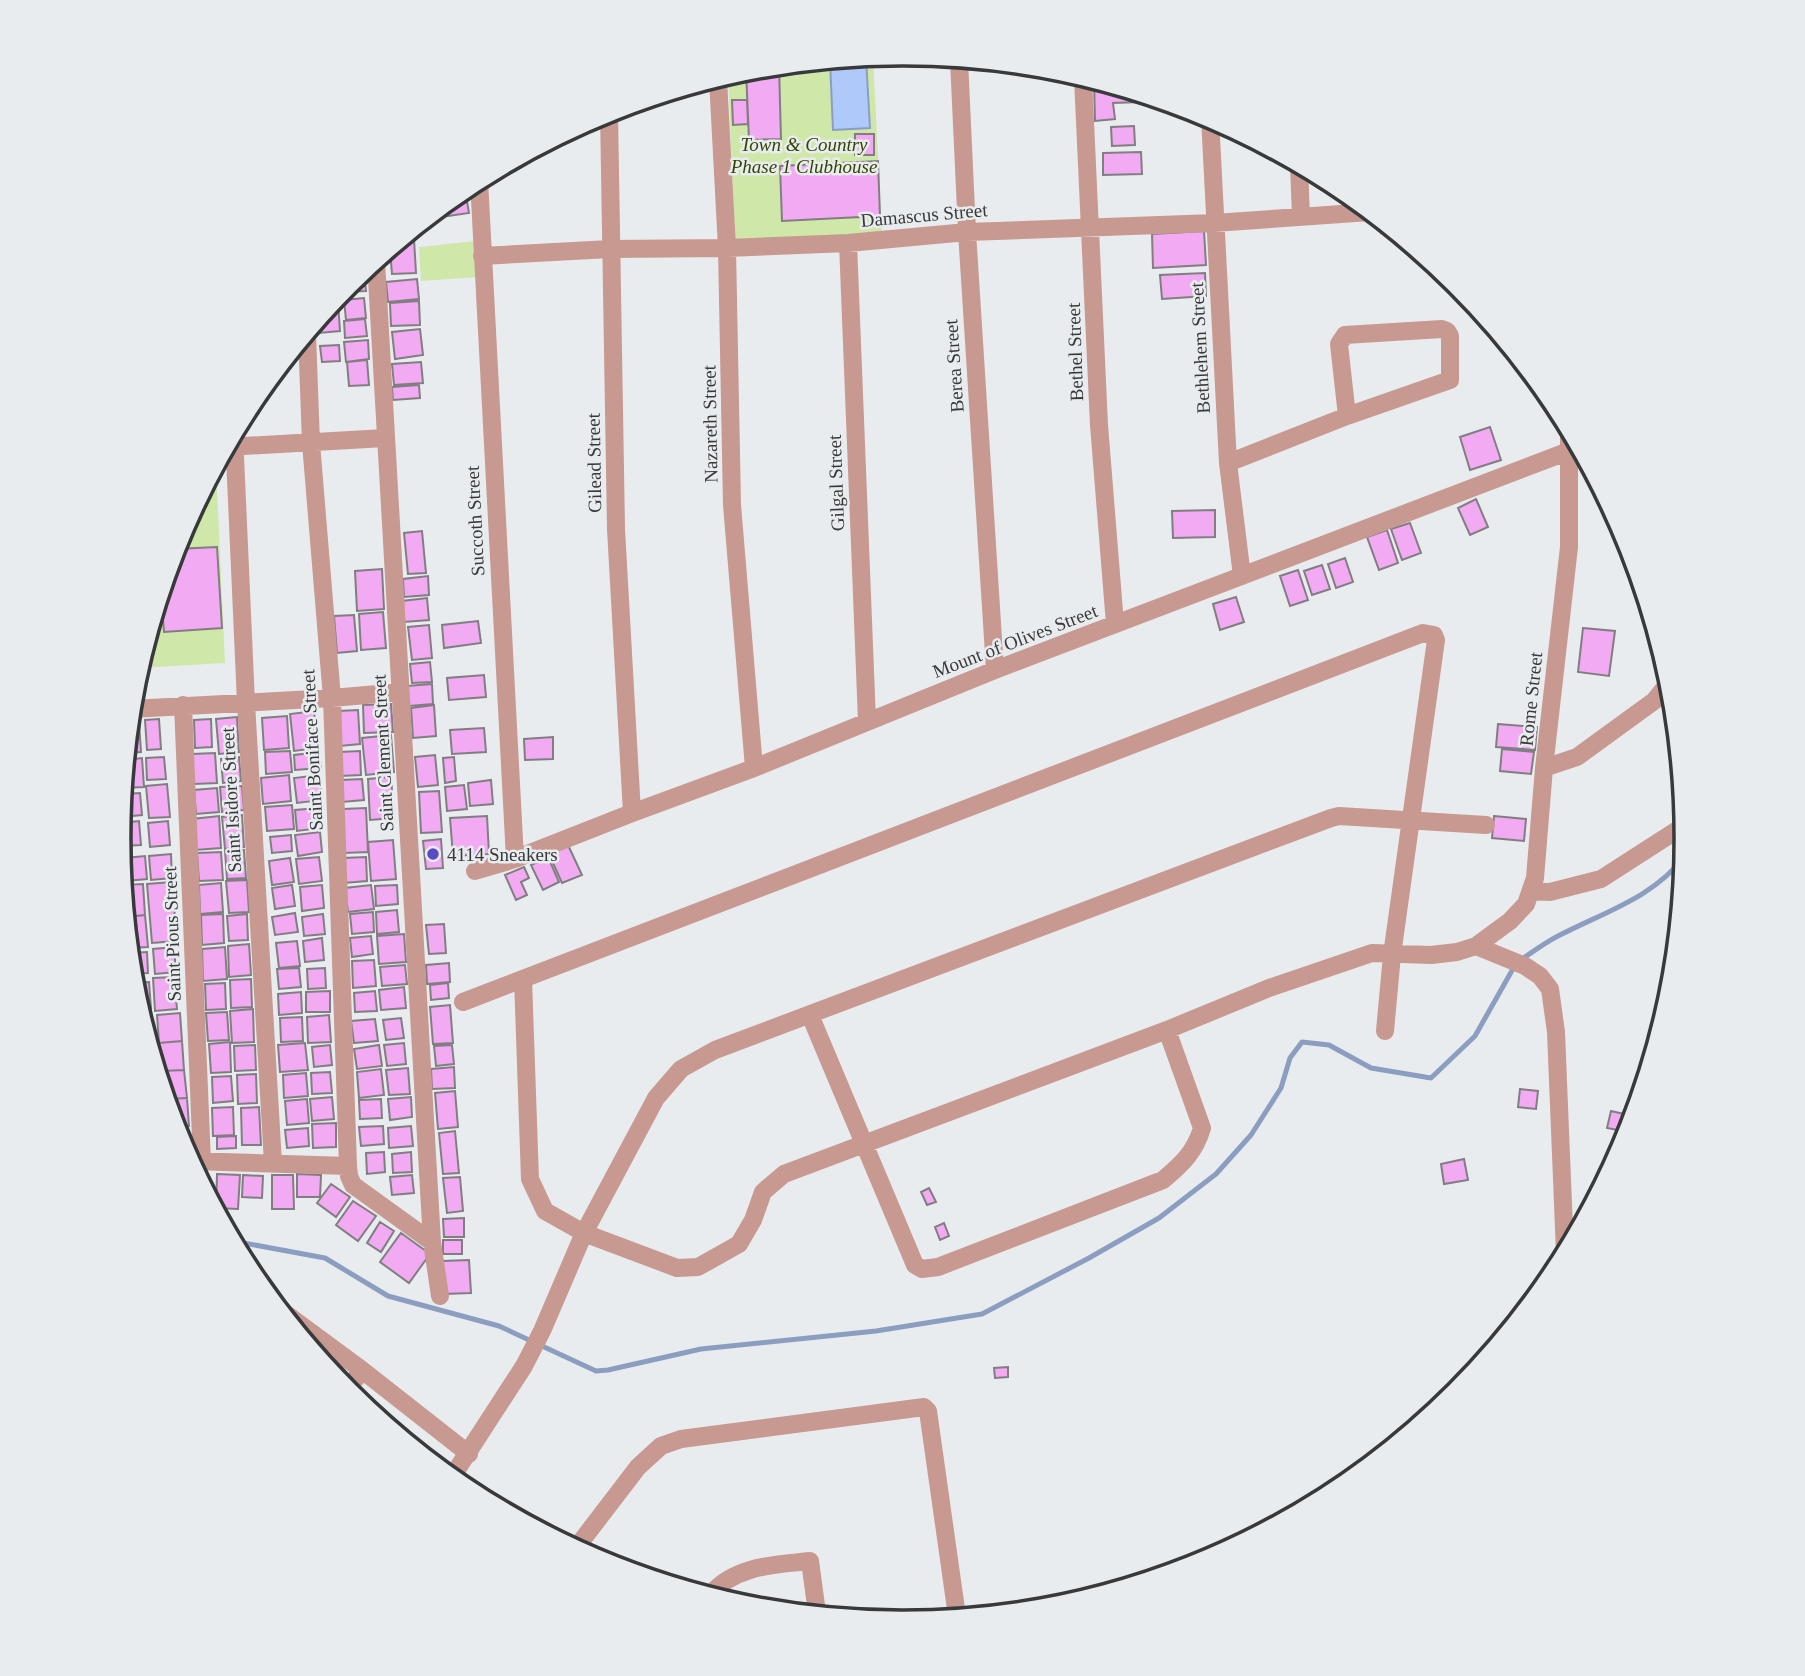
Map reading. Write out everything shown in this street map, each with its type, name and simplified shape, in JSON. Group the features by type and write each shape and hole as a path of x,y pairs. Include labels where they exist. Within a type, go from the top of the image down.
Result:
{"street":[{"name":"Berea Street","path":"959,69 995,670"},
{"name":"Bethel Street","path":"1084,88 1099,425 1115,625"},
{"name":"Nazareth Street","path":"719,89 727,248 732,505 754,768"},
{"name":"Gilead Street","path":"609,124 616,530 632,813"},
{"name":"Bethlehem Street","path":"1210,131 1228,463 1242,576"},
{"path":"1299,177 1301,217"},
{"name":"Succoth Street","path":"480,194 515,859"},
{"name":"Damascus Street","path":"482,256 610,248 727,248 848,243 967,232 1214,223 1354,213"},
{"name":"Gilgal Street","path":"848,243 867,721"},
{"name":"Saint Clement Street","path":"377,274 432,1242 440,1296"},
{"path":"1228,463 1347,416 1450,380 1450,335 1447,331 1345,335 1339,344 1347,416"},
{"name":"Saint Boniface Street","path":"307,347 311,443 332,698 348,1166"},
{"path":"240,443 311,443 385,438"},
{"name":"Mount of Olives Street","path":"475,871 515,859 754,768 995,670 1569,451"},
{"name":"Rome Street","path":"1532,891 1569,547 1569,451"},
{"name":"Saint Isidore Street","path":"233,455 273,1163"},
{"path":"463,1002 1410,638 1429,634 1436,640 1392,954 1385,1031"},
{"path":"143,708 400,692"},
{"path":"1544,768 1577,757 1654,701 1660,693"},
{"name":"Saint Pious Street","path":"183,705 197,1147"},
{"path":"459,1468 524,1366 584,1233 656,1098 681,1069 715,1050 1331,818 1411,819 1486,825"},
{"path":"523,979 530,1179 545,1211 584,1233 677,1268 698,1267 738,1244 753,1220 763,1192 784,1174 1167,1030 1269,988 1372,953 1431,956 1476,946 1510,921 1526,904 1532,891 1550,892 1601,880 1674,832"},
{"path":"1476,946 1506,957 1540,976 1550,989 1556,1032 1564,1235"},
{"path":"810,1015 915,1265 922,1269 951,1262 1163,1180 1191,1155 1202,1128 1167,1030"},
{"path":"203,1162 348,1166 353,1185 432,1242"},
{"path":"308,1331 469,1454"},
{"path":"354,1381 362,1370"},
{"path":"582,1540 638,1467 661,1446 681,1439 924,1407 928,1411 956,1608"},
{"path":"719,1587 727,1579 750,1569 810,1561 816,1604"}],"green space":[{"name":"Town & Country Phase 1 Clubhouse","path":"874,67 882,234 735,239 728,87 802,73"},
{"path":"476,241 478,277 421,281 419,247"},
{"path":"217,486 225,663 150,667 172,590"}],"water":[{"path":"867,67 870,128 833,130 830,70"}],"building":[{"path":"779,77 781,139 749,140 747,82"},
{"path":"1094,91 1134,102 1113,103 1115,119 1095,121"},
{"path":"732,100 747,100 748,124 733,125"},
{"path":"1134,126 1135,145 1112,146 1111,127"},
{"path":"855,134 874,134 874,155 855,155"},
{"path":"1141,152 1142,174 1103,175 1103,153"},
{"path":"878,161 880,216 782,221 780,166"},
{"path":"467,202 469,213 447,216"},
{"path":"1204,231 1206,265 1153,268 1152,234"},
{"path":"414,241 416,273 392,274 391,261"},
{"path":"1205,273 1206,296 1162,299 1160,275"},
{"path":"417,279 419,299 388,302 386,282"},
{"path":"364,298 366,318 346,320 345,305 350,299"},
{"path":"419,301 420,325 391,326 390,303"},
{"path":"339,311 340,331 319,333 322,329"},
{"path":"365,319 367,336 345,338 344,321"},
{"path":"420,329 423,355 395,359 392,332"},
{"path":"368,340 369,359 346,362 344,342"},
{"path":"339,345 340,361 322,362 320,346"},
{"path":"367,360 369,385 349,386 347,362"},
{"path":"421,362 423,383 394,385 392,364"},
{"path":"419,385 420,398 393,400 392,387"},
{"path":"1490,427 1501,460 1470,470 1460,437"},
{"path":"1476,499 1488,527 1470,535 1458,508"},
{"path":"1215,510 1215,537 1173,538 1172,511"},
{"path":"1410,523 1421,553 1402,560 1391,529"},
{"path":"1387,530 1398,563 1379,570 1367,537"},
{"path":"422,531 426,573 408,574 404,533"},
{"path":"217,547 222,628 164,632 163,619 188,548"},
{"path":"1345,558 1353,582 1336,588 1328,564"},
{"path":"1322,565 1330,589 1312,595 1304,571"},
{"path":"382,569 384,609 357,611 355,571"},
{"path":"1298,570 1308,600 1290,606 1280,576"},
{"path":"428,576 429,595 404,597 403,579"},
{"path":"1236,597 1244,622 1220,630 1213,604"},
{"path":"427,598 429,620 404,622 402,601"},
{"path":"383,612 386,648 361,650 359,614"},
{"path":"354,615 357,651 337,653 334,616"},
{"path":"478,621 481,643 444,648 442,625"},
{"path":"429,625 432,658 412,660 408,627"},
{"path":"1583,628 1615,631 1609,676 1578,672"},
{"path":"430,662 432,682 412,683 410,664"},
{"path":"484,675 486,697 449,700 447,678"},
{"path":"432,684 433,704 409,706 407,686"},
{"path":"391,704 393,732 364,733 363,705"},
{"path":"434,705 436,736 413,738 411,708"},
{"path":"358,710 360,744 340,746 338,711"},
{"path":"314,711 318,748 294,751 290,714"},
{"path":"287,716 289,748 264,750 262,718"},
{"path":"237,717 239,752 219,754 216,719"},
{"path":"159,719 161,749 147,750 145,720"},
{"path":"211,719 212,747 195,748 194,720"},
{"path":"1498,724 1537,727 1535,750 1496,747"},
{"path":"139,728 141,752 136,752"},
{"path":"484,728 486,752 452,754 450,730"},
{"path":"391,735 394,772 366,775 362,738"},
{"path":"553,737 553,759 525,760 524,739"},
{"path":"1502,749 1534,752 1531,774 1500,771"},
{"path":"290,751 292,772 266,774 265,752"},
{"path":"360,751 361,775 340,776 339,752"},
{"path":"319,752 321,768 295,770 294,755"},
{"path":"215,753 217,783 194,784 192,754"},
{"path":"435,755 438,785 418,787 415,757"},
{"path":"164,757 166,779 147,780 146,758"},
{"path":"239,757 241,781 223,783 221,759"},
{"path":"454,757 456,781 445,783 443,758"},
{"path":"142,758 144,787 133,788 136,759"},
{"path":"289,775 291,801 263,804 261,778"},
{"path":"319,775 322,800 297,803 294,778"},
{"path":"391,777 394,818 370,820 368,779"},
{"path":"362,779 364,800 342,802 341,780"},
{"path":"491,780 493,804 470,806 468,783"},
{"path":"167,784 170,817 149,818 146,786"},
{"path":"464,785 467,809 447,811 445,787"},
{"path":"242,786 244,810 222,812 220,787"},
{"path":"217,788 219,812 196,814 194,790"},
{"path":"439,791 442,832 421,833 419,792"},
{"path":"133,793 140,793 142,815 132,816"},
{"path":"292,805 294,829 267,831 265,807"},
{"path":"318,808 321,828 297,831 295,810"},
{"path":"366,808 368,852 344,853 343,809"},
{"path":"242,815 244,847 225,849 222,817"},
{"path":"219,816 221,848 195,850 192,819"},
{"path":"487,816 489,854 453,856 450,818"},
{"path":"1494,816 1526,819 1524,841 1492,838"},
{"path":"139,821 141,845 131,846 132,822"},
{"path":"168,821 170,845 150,847 148,823"},
{"path":"320,832 322,852 298,856 295,835"},
{"path":"291,835 292,851 272,853 270,837"},
{"name":"4114 Sneakers","path":"441,839 443,868 426,869 423,841"},
{"path":"393,840 396,879 371,881 368,842"},
{"path":"568,845 582,875 562,883 549,854"},
{"path":"244,850 246,878 227,879 225,851"},
{"path":"221,852 223,880 199,881 197,853"},
{"path":"171,854 172,878 151,880 149,856"},
{"path":"145,856 147,879 133,880 132,857"},
{"path":"319,857 322,881 299,884 296,859"},
{"path":"366,857 367,881 344,883 343,858"},
{"path":"548,857 559,882 543,890 531,865"},
{"path":"290,858 294,882 272,885 269,861"},
{"path":"524,867 529,878 521,882 527,895 516,900 505,875"},
{"path":"247,880 249,912 229,913 226,881"},
{"path":"172,882 177,941 152,943 147,884"},
{"path":"221,883 223,912 200,914 199,885"},
{"path":"143,884 145,915 136,916 133,885"},
{"path":"292,885 295,906 275,909 272,888"},
{"path":"322,885 324,908 302,911 300,887"},
{"path":"371,885 374,909 348,912 345,888"},
{"path":"397,885 398,904 376,906 375,886"},
{"path":"397,910 399,932 377,934 376,912"},
{"path":"373,912 374,932 352,934 350,914"},
{"path":"295,913 298,932 275,935 272,917"},
{"path":"223,914 224,943 202,945 201,915"},
{"path":"247,914 248,940 229,941 227,916"},
{"path":"323,914 325,934 304,936 302,917"},
{"path":"145,915 148,947 139,947 136,916"},
{"path":"444,924 446,953 429,954 426,925"},
{"path":"404,934 406,962 379,964 377,936"},
{"path":"371,936 373,954 352,957 350,938"},
{"path":"322,938 324,960 305,962 303,941"},
{"path":"297,941 300,966 279,968 276,943"},
{"path":"249,944 251,975 229,977 228,946"},
{"path":"174,947 176,972 155,974 153,949"},
{"path":"225,947 227,979 203,981 202,949"},
{"path":"140,952 147,952 148,973 143,973"},
{"path":"374,960 376,986 353,988 352,961"},
{"path":"449,963 450,982 427,984 426,965"},
{"path":"405,965 407,984 382,986 380,967"},
{"path":"299,968 301,987 279,989 277,969"},
{"path":"325,968 326,988 308,989 307,969"},
{"path":"174,977 177,1009 155,1011 153,978"},
{"path":"251,979 252,1007 231,1008 230,980"},
{"path":"145,982 149,982 151,1008 150,1008"},
{"path":"225,983 226,1009 206,1010 205,984"},
{"path":"448,983 449,998 431,1000 430,985"},
{"path":"404,987 406,1008 381,1010 379,990"},
{"path":"330,991 330,1012 306,1012 306,992"},
{"path":"375,991 377,1011 355,1012 354,993"},
{"path":"301,992 302,1013 279,1015 278,994"},
{"path":"450,1005 453,1043 433,1044 430,1007"},
{"path":"253,1009 254,1042 232,1043 230,1011"},
{"path":"227,1012 229,1040 208,1041 206,1013"},
{"path":"180,1013 182,1041 159,1043 157,1015"},
{"path":"329,1015 331,1042 308,1043 307,1017"},
{"path":"302,1017 303,1041 281,1042 280,1018"},
{"path":"401,1018 404,1038 386,1040 383,1020"},
{"path":"375,1019 378,1041 354,1043 351,1021"},
{"path":"182,1041 184,1070 167,1071 159,1043"},
{"path":"230,1042 231,1072 211,1073 209,1044"},
{"path":"305,1043 308,1070 280,1072 278,1045"},
{"path":"404,1043 406,1064 387,1066 384,1045"},
{"path":"255,1045 256,1070 235,1071 234,1046"},
{"path":"330,1045 332,1065 314,1067 312,1047"},
{"path":"379,1045 382,1066 357,1069 354,1049"},
{"path":"452,1045 454,1064 436,1066 434,1046"},
{"path":"454,1067 455,1088 432,1089 431,1069"},
{"path":"408,1068 410,1094 389,1095 386,1070"},
{"path":"381,1069 384,1095 359,1098 357,1072"},
{"path":"184,1070 187,1098 177,1099 167,1071"},
{"path":"330,1072 332,1093 312,1094 311,1073"},
{"path":"306,1073 308,1096 284,1098 283,1075"},
{"path":"256,1074 257,1103 238,1104 237,1075"},
{"path":"231,1076 233,1101 213,1103 212,1077"},
{"path":"1520,1089 1538,1091 1536,1109 1518,1107"},
{"path":"455,1091 458,1127 438,1129 435,1093"},
{"path":"332,1097 334,1119 312,1121 310,1099"},
{"path":"411,1097 412,1117 390,1120 388,1099"},
{"path":"187,1098 189,1126 187,1126 177,1099"},
{"path":"307,1099 309,1123 287,1125 285,1101"},
{"path":"381,1099 382,1118 360,1119 359,1100"},
{"path":"233,1107 234,1135 213,1136 212,1108"},
{"path":"259,1107 261,1145 242,1145 241,1108"},
{"path":"1611,1111 1622,1114 1616,1130 1607,1128"},
{"path":"336,1123 336,1147 313,1148 312,1124"},
{"path":"383,1126 384,1144 361,1146 359,1127"},
{"path":"411,1126 413,1146 389,1148 388,1128"},
{"path":"308,1128 309,1146 287,1148 285,1130"},
{"path":"455,1131 459,1173 443,1174 439,1133"},
{"path":"236,1136 236,1148 217,1149 217,1137"},
{"path":"384,1152 385,1172 367,1174 366,1153"},
{"path":"411,1152 412,1172 393,1173 392,1154"},
{"path":"1464,1159 1468,1180 1444,1184 1441,1164"},
{"path":"217,1174 240,1175 238,1209 226,1208 217,1190"},
{"path":"297,1174 321,1175 320,1197 297,1197"},
{"path":"243,1175 263,1176 262,1198 242,1197"},
{"path":"272,1175 293,1175 294,1209 272,1209"},
{"path":"412,1175 414,1193 392,1195 390,1177"},
{"path":"460,1177 463,1211 447,1213 443,1178"},
{"path":"331,1184 350,1197 336,1217 317,1203"},
{"path":"929,1188 936,1202 927,1205 921,1192"},
{"path":"353,1201 376,1216 358,1241 336,1225"},
{"path":"464,1218 464,1237 444,1237 443,1219"},
{"path":"380,1222 394,1231 381,1252 367,1243"},
{"path":"944,1223 949,1236 940,1240 935,1227"},
{"path":"401,1233 430,1254 409,1283 380,1262"},
{"path":"443,1240 462,1240 462,1254 443,1254"},
{"path":"469,1260 471,1293 444,1294 442,1261"},
{"path":"1008,1367 1008,1377 995,1378 994,1368"}],"waterway":[{"path":"1522,959 1554,938 1627,903 1673,870"},
{"path":"246,1243 325,1258 388,1296 499,1326 596,1371 701,1349 876,1331 982,1314 1159,1218 1216,1174 1251,1135 1281,1088 1290,1058 1302,1042 1329,1045 1371,1068 1431,1078 1475,1036 1514,967"}],"place":[{"name":"4114 Sneakers","path":"433,854"}]}
